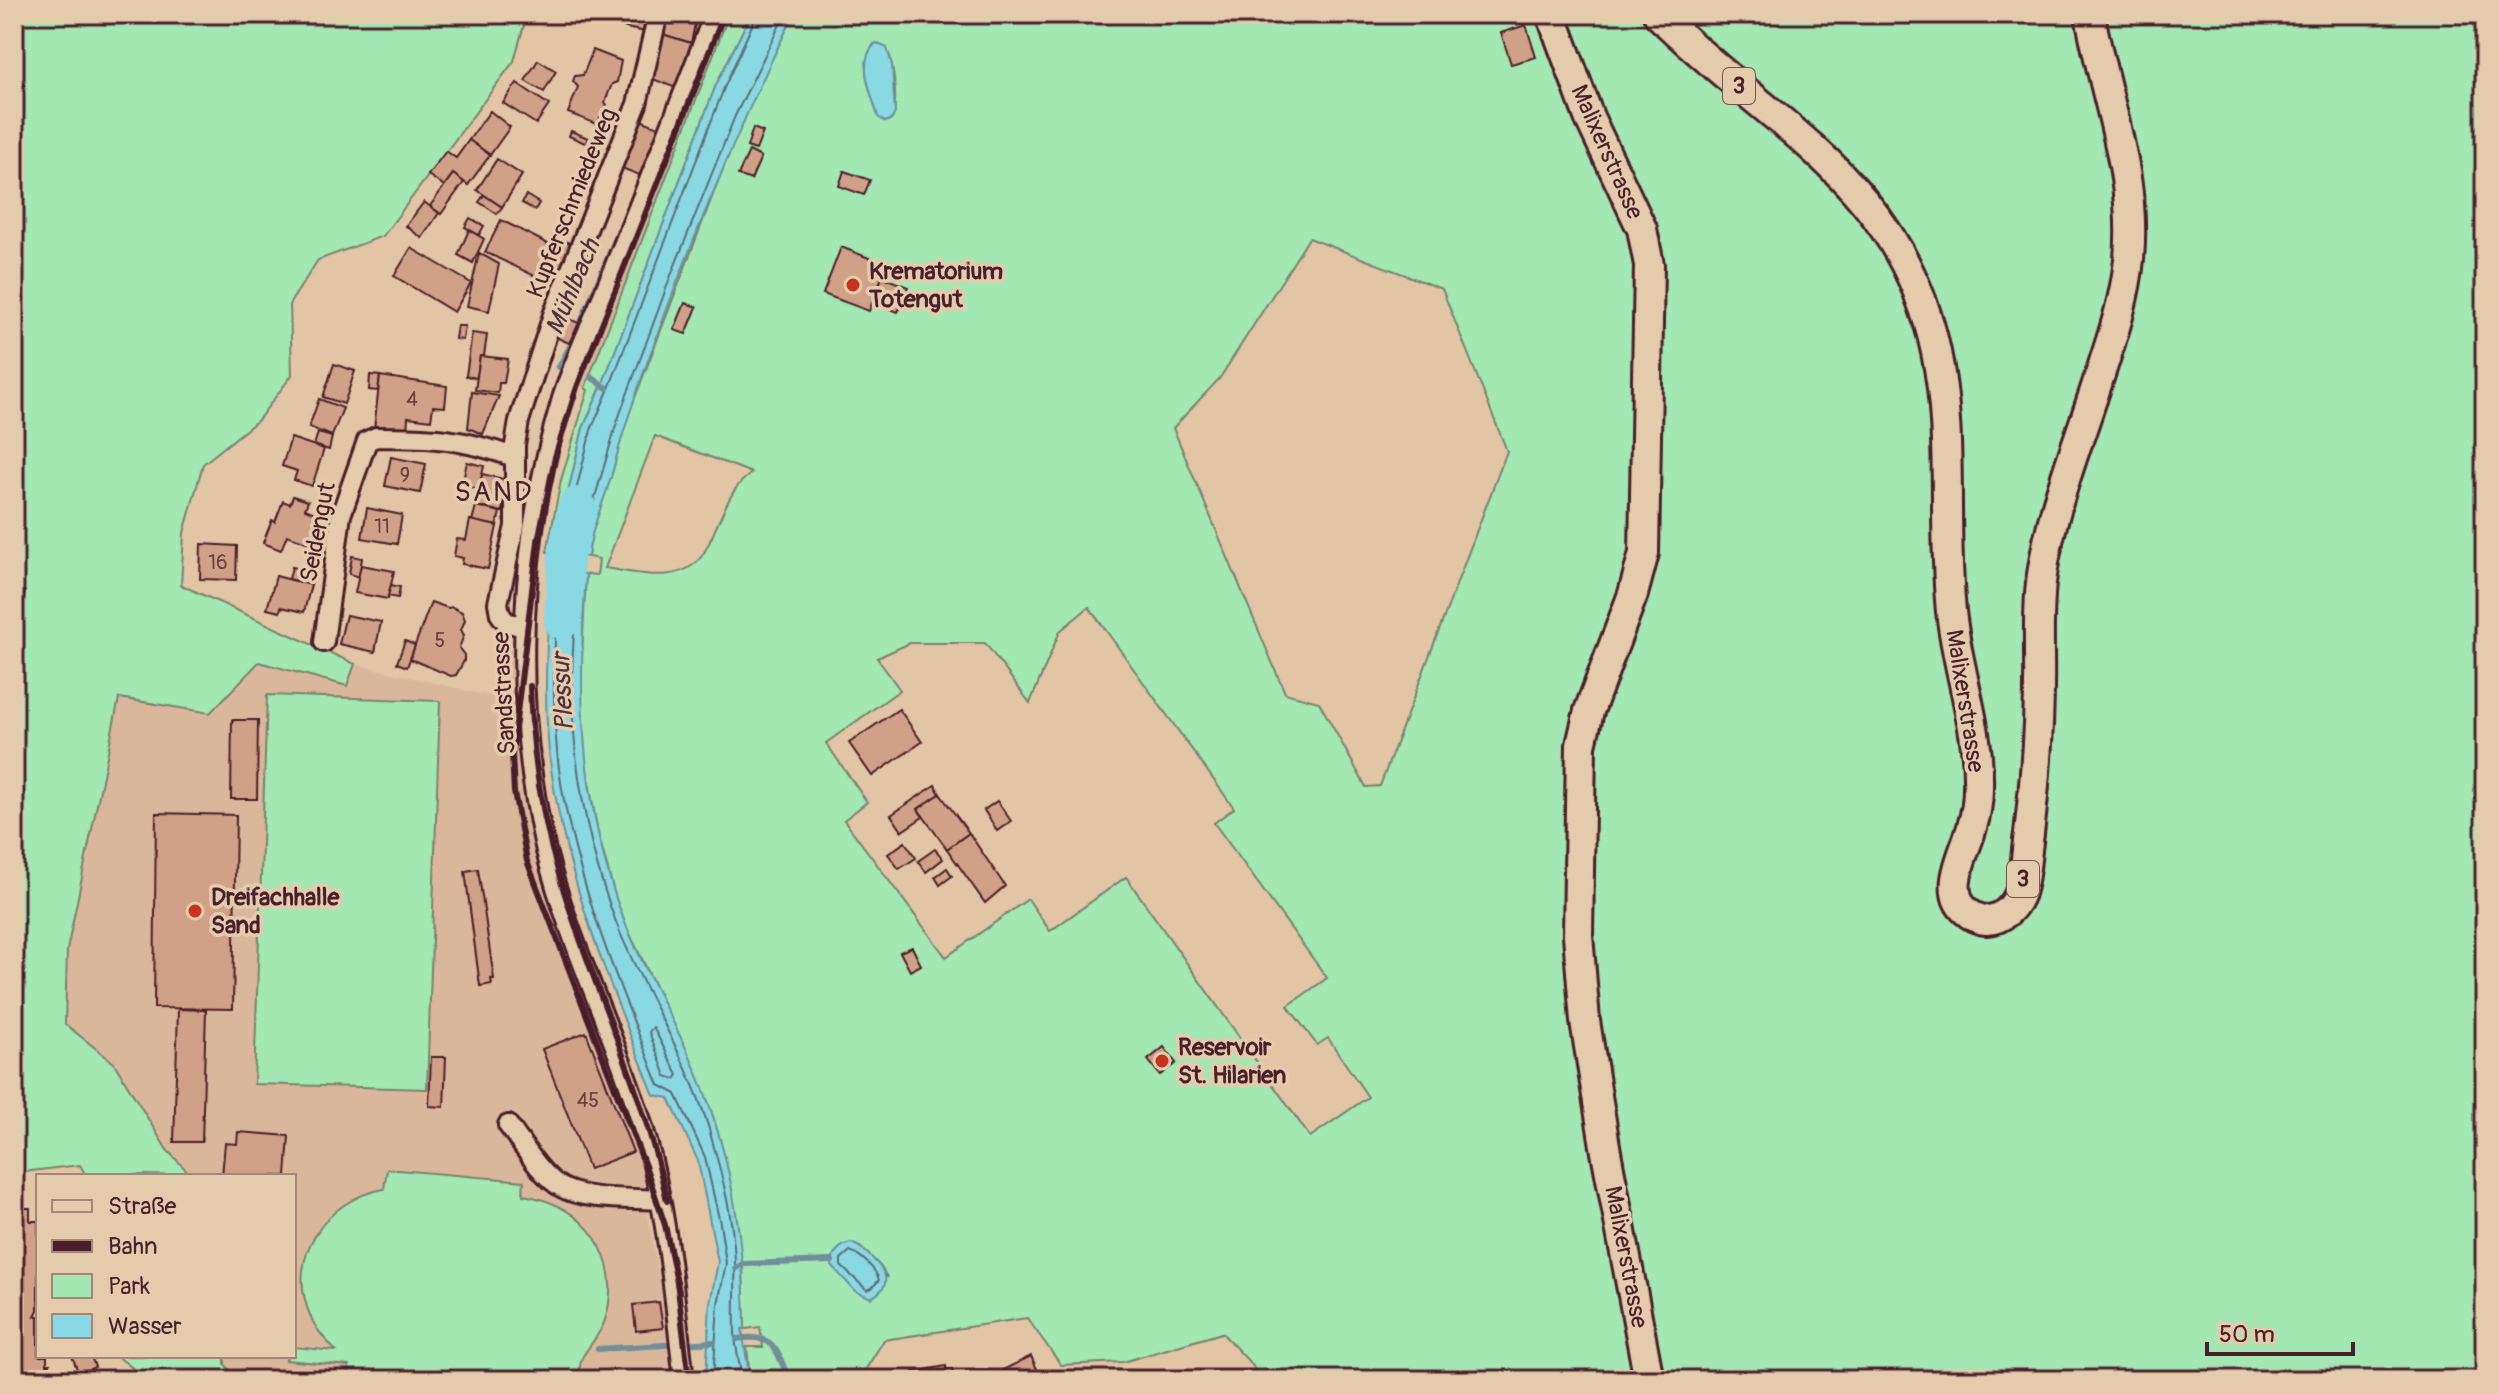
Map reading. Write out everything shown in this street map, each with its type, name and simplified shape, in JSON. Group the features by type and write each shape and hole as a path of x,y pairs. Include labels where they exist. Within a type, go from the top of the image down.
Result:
{"main road":[{"name":"Malixerstrasse","path":"1551,14 1589,117 1642,229 1649,265 1644,553 1633,594 1589,711 1581,745 1578,908 1578,952 1585,1021 1649,1380"},
{"name":"Malixerstrasse","path":"1658,14 1691,46 1823,156 1859,192 1898,248 1921,296 1941,378 1951,606 1978,764 1976,811 1957,872 1955,889 1965,910 1985,920 1994,920 2008,912 2022,887 2038,757 2042,573 2059,502 2117,318 2129,264 2131,222 2127,173 2090,14"}],"street":[{"name":"Kupferschmiedeweg","path":"524,627 506,622 498,606 515,526 517,495 514,457 519,421 553,315 637,104 658,14"},
{"name":"Sandstrasse","path":"684,1380 660,1200 638,1112 566,919 547,851 534,786 527,724 524,627 533,535 563,394 714,14"},
{"name":"Seidengut","path":"324,642 343,506 367,441 376,437 448,438 514,457"},
{"path":"508,1125 545,1172 561,1187 572,1192 660,1200"}],"shaded area":[{"path":"714,14 729,14 585,388 569,381"},
{"path":"514,647 519,725 615,1071 646,1164 643,1187 677,1380 237,1380 225,1364 225,1358 296,1358 296,1174 190,1174 167,1150 114,1063 65,1024 67,950 119,697 210,713 259,662 347,686 355,664 489,696 499,649"}],"green space":[{"path":"14,14 527,14 514,61 383,236 318,260 290,303 292,375 258,420 203,464 184,533 181,585 355,664 347,686 259,662 210,713 119,698 67,950 65,1024 114,1063 167,1150 190,1174 85,1174 80,1165 14,1173"},
{"path":"729,14 751,14 716,85 583,428 554,553 547,552 561,480 588,390 585,388"},
{"path":"794,14 2485,14 2485,1380 1258,1380 1253,1366 1222,1333 1123,1362 1061,1365 1027,1318 884,1340 859,1380 750,1380 747,1347 763,1347 760,1327 745,1329 743,1264 690,1058 627,928 615,896 598,833 584,754 580,698 586,574 597,575 599,559 588,557 591,534 625,424 742,119","holes":["874,44 890,56 895,104 892,119 885,122 868,83 869,53","1309,238 1442,289 1507,451 1380,786 1366,787 1319,702 1285,693 1173,428 1220,378","655,436 752,473 735,490 704,552 692,566 681,572 656,575 605,568","1089,607 1234,808 1214,823 1327,978 1288,1006 1317,1045 1328,1038 1368,1097 1310,1137 1126,877 1050,931 1028,899 946,957 844,820 867,802 826,743 900,690 877,658 910,643 985,643 1030,703 1060,631","841,1247 860,1247 887,1277 832,1261"]},
{"path":"267,695 440,701 427,1089 254,1084"},
{"path":"387,1169 524,1181 523,1195 545,1200 581,1222 604,1255 610,1297 603,1325 582,1358 579,1380 348,1380 349,1366 286,1360 296,1358 296,1347 336,1351 310,1315 303,1272 307,1252 316,1234 344,1205 384,1189"},
{"path":"120,1358 225,1358 225,1364 237,1380 144,1380"}],"water":[{"path":"751,14 794,14 727,160 667,309 625,429 595,524 588,557 554,553 583,428 716,85"},
{"path":"876,43 887,48 892,65 895,113 892,119 885,122 878,117 867,78 867,59"},
{"path":"552,569 586,574 582,656 584,734 602,852 621,913 639,955 704,1090 725,1156 742,1258 745,1329 742,1329 750,1380 706,1380 710,1303 718,1262 698,1161 669,1098 654,1095 590,927 565,840 555,796 547,729 546,660"},
{"path":"851,1243 867,1253 884,1274 883,1289 871,1298 855,1291 832,1266 837,1251"}],"building":[{"path":"607,14 654,14 650,33 626,28 607,17"},
{"path":"665,14 697,14 691,43 662,34"},
{"path":"1526,25 1536,57 1511,64 1501,33"},
{"path":"662,34 691,43 676,88 650,78"},
{"path":"593,50 621,61 617,82 612,84 605,102 607,105 597,124 568,113 578,87 573,81 575,76 583,75"},
{"path":"538,60 556,71 544,92 525,81"},
{"path":"517,83 549,105 536,124 503,103"},
{"path":"490,111 510,127 490,155 469,140"},
{"path":"638,119 661,128 642,176 619,167"},
{"path":"753,128 763,132 756,150 747,147"},
{"path":"571,131 588,138 585,143 569,136"},
{"path":"469,140 490,155 468,185 453,174 444,186 428,175 446,151 456,158"},
{"path":"749,151 761,157 751,180 738,175"},
{"path":"497,159 522,175 502,207 477,190"},
{"path":"844,171 870,180 864,195 839,186"},
{"path":"453,174 464,182 441,214 430,206"},
{"path":"484,195 502,207 497,214 479,202"},
{"path":"526,195 539,203 535,210 522,203"},
{"path":"424,202 439,213 422,238 406,226"},
{"path":"470,218 484,226 479,235 465,227"},
{"path":"501,220 556,248 541,279 485,252"},
{"path":"469,230 484,239 473,263 458,255"},
{"path":"553,236 572,244 560,280 544,273 556,248 549,245"},
{"name":"Krematorium Totengut","path":"841,247 887,265 869,311 823,294"},
{"path":"411,248 471,283 454,312 394,276"},
{"path":"479,253 499,264 489,311 467,306"},
{"path":"882,277 908,287 898,312 873,302"},
{"path":"685,303 697,307 686,334 674,330"},
{"path":"562,316 579,323 569,343 553,336"},
{"path":"457,326 465,326 463,340 455,339"},
{"path":"472,333 487,335 477,378 466,376"},
{"path":"480,356 508,359 504,383 499,383 498,393 475,390"},
{"path":"334,364 355,371 344,404 323,397"},
{"path":"370,375 380,376 378,391 369,390"},
{"path":"380,376 447,386 445,407 433,406 431,420 408,417 407,433 374,429"},
{"path":"472,392 499,396 483,434 468,428"},
{"path":"319,399 343,408 332,436 309,427"},
{"path":"318,433 332,437 329,450 314,445"},
{"path":"291,438 324,449 312,486 294,480 297,471 282,466"},
{"path":"391,457 426,464 420,493 385,486"},
{"path":"467,462 484,466 479,489 462,485"},
{"path":"482,474 508,480 502,512 476,506"},
{"path":"293,496 308,501 305,509 320,515 309,543 287,535 281,550 263,543 283,501 290,504"},
{"path":"476,506 500,512 497,526 472,521"},
{"path":"367,508 402,515 397,544 362,538"},
{"path":"470,520 497,526 488,569 462,564 463,558 454,556 457,539 466,540"},
{"path":"201,544 237,546 236,580 200,579"},
{"path":"352,556 362,558 359,577 349,574"},
{"path":"361,565 394,571 388,599 355,593"},
{"path":"292,567 314,572 311,585 289,579"},
{"path":"276,576 311,585 304,612 281,607 280,612 267,609"},
{"path":"391,585 400,587 398,598 388,596"},
{"path":"14,590 25,592 18,623 14,622"},
{"path":"431,602 462,612 465,620 459,648 464,661 456,675 451,676 410,659"},
{"path":"346,615 381,622 375,652 339,644"},
{"path":"405,641 415,645 407,667 397,663"},
{"path":"899,709 922,742 872,776 849,743"},
{"path":"232,720 258,720 257,799 231,799"},
{"path":"935,785 940,794 918,809 923,817 902,831 891,815"},
{"path":"940,794 969,833 947,849 918,809"},
{"path":"997,801 1011,821 997,831 984,810"},
{"name":"Dreifachhalle Sand","path":"156,813 236,815 233,1009 154,1008"},
{"path":"969,833 1005,886 985,903 947,849"},
{"path":"905,842 916,858 899,869 888,854"},
{"path":"935,849 943,859 926,872 918,861"},
{"path":"947,868 952,876 940,885 935,877"},
{"path":"478,869 494,979 491,979 492,984 480,986 465,871"},
{"path":"912,947 921,965 910,971 900,952"},
{"path":"178,1009 206,1010 202,1142 174,1142"},
{"path":"586,1032 633,1152 589,1169 542,1049"},
{"name":"Reservoir St. Hilarien","path":"1164,1047 1176,1063 1160,1075 1148,1060"},
{"path":"431,1057 446,1057 444,1107 429,1106"},
{"path":"238,1132 289,1136 286,1174 222,1174 225,1143 237,1144"},
{"path":"14,1208 30,1208 30,1221 36,1221 36,1358 47,1358 47,1364 50,1364 48,1378 51,1380 14,1380"},
{"path":"659,1302 663,1328 636,1331 633,1305"},
{"path":"1031,1356 1042,1380 1008,1380 1003,1370"},
{"path":"73,1358 92,1358 95,1367 79,1374"},
{"path":"946,1366 946,1369 952,1369 954,1380 914,1380 913,1372"}],"waterway":[{"name":"Mühlbach","path":"559,367 575,337 620,228"},
{"name":"Mühlbach","path":"591,377 607,388"},
{"name":"Plessur","path":"562,621 567,546 577,505"},
{"path":"736,1268 743,1264 832,1261"},
{"path":"737,1339 767,1341 777,1352 789,1380"},
{"path":"598,1349 714,1342"}],"railway":[{"path":"679,1292 665,1225 647,1171 527,861 514,792 512,754 538,541 555,457 577,387 724,14"},
{"path":"530,686 539,783 553,855 645,1119 667,1201"},
{"path":"677,1281 689,1380"}],"place":[{"name":"Krematorium Totengut","path":"853,285"},
{"name":"Dreifachhalle Sand","path":"195,911"},
{"name":"Reservoir St. Hilarien","path":"1162,1061"}],"district":[{"name":"SAND","path":"494,492"}]}
